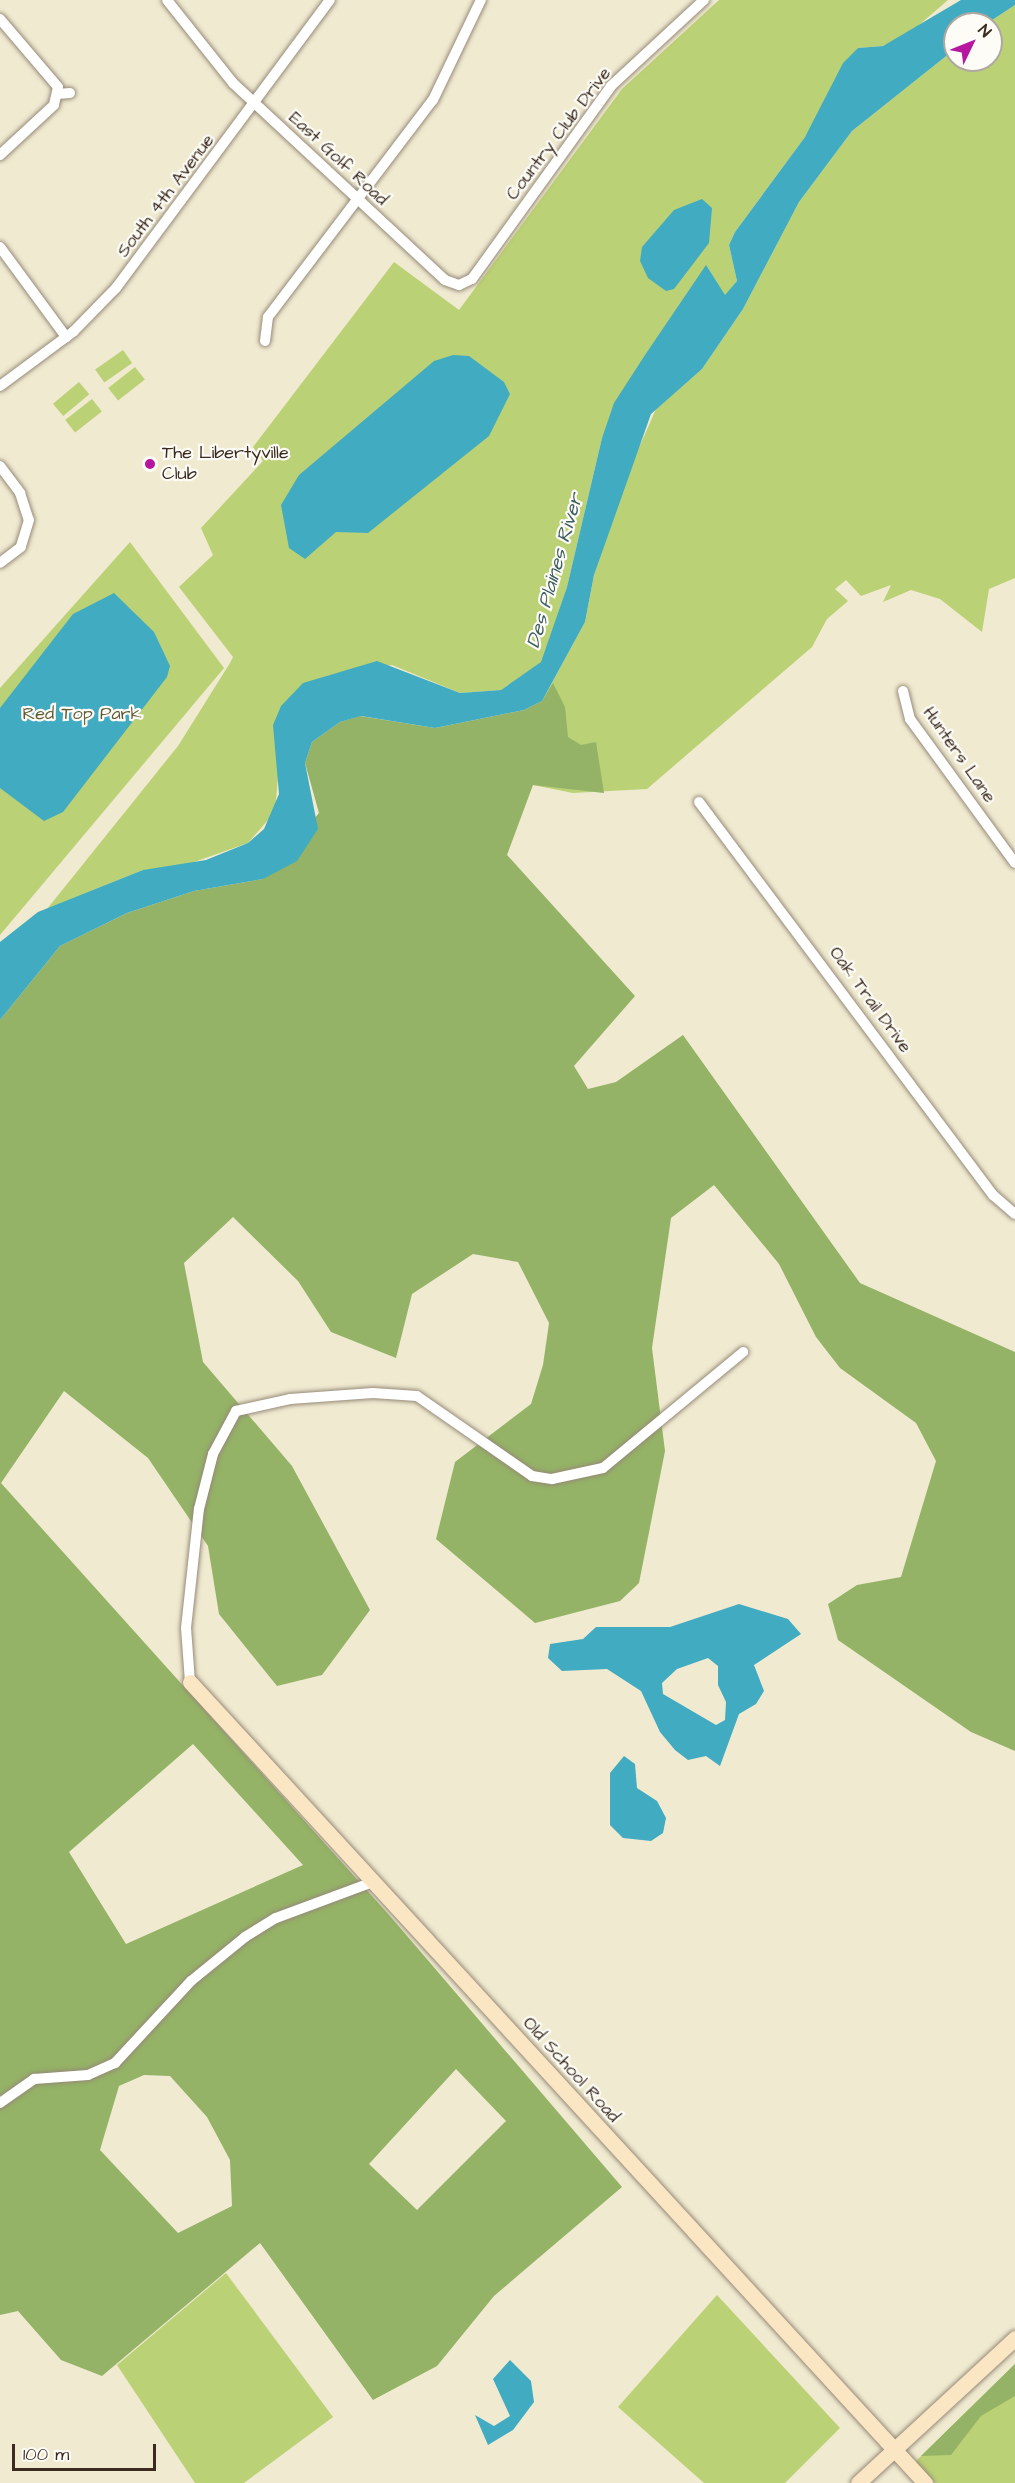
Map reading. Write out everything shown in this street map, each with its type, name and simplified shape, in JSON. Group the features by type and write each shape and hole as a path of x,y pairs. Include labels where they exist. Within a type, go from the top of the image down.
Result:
{"street":[{"name":"East Golf Road","path":"167,0 195,40 256,105 357,200 453,284 472,279 499,243"},
{"name":"South 4th Avenue","path":"0,386 66,337 116,288 256,105 330,0"},
{"path":"265,341 268,317 433,100 481,0"},
{"name":"Country Club Drive","path":"499,243 611,86 704,0"},
{"path":"0,20 52,79 57,94 54,105 0,155"},
{"path":"57,94 70,93"},
{"path":"0,247 66,337"},
{"path":"0,466 20,493 28,520 21,547 0,563"},
{"name":"Hunters Lane","path":"903,692 910,719 1015,863"},
{"name":"Oak Trail Drive","path":"699,802 993,1196 1015,1214"},
{"path":"190,1682 186,1628 199,1509 213,1454 236,1411 290,1399 373,1393 417,1396 532,1476 552,1479 603,1468 743,1352"},
{"name":"Old School Road","path":"190,1682 925,2483"},
{"path":"0,2103 34,2079 88,2075 110,2067 191,1981 245,1937 276,1918 374,1882"},
{"path":"858,2483 1015,2338"}],"green space":[{"path":"719,0 948,0 911,32 883,46 858,48 805,137 735,232 729,245 737,281 725,296 706,266 602,438 567,587 542,662 501,690 460,693 392,665 327,676 279,765 275,812 248,843 177,868 143,870 47,909 178,746 233,657 179,587 213,555 201,528 263,461 253,447 394,262 459,310 622,89"},
{"path":"1015,5 1015,578 989,589 982,632 940,599 911,590 883,602 891,585 861,596 846,580 835,589 848,601 827,619 812,647 647,789 573,793 533,785 542,701 585,622 594,575 627,475 656,409 702,369 743,309 799,202 852,131 943,59 943,72 1003,72 1003,13"},
{"path":"123,350 132,363 104,383 95,370"},
{"path":"135,367 145,380 118,401 108,388"},
{"path":"79,382 89,394 63,416 53,404"},
{"path":"92,399 102,412 75,433 65,420"},
{"name":"Red Top Park","path":"130,542 224,668 0,935 0,688"},
{"path":"553,683 565,707 568,737 581,745 596,742 604,793 533,785 507,855 635,996 574,1066 588,1089 616,1082 683,1035 860,1283 1015,1352 1015,1751 971,1732 838,1640 828,1604 857,1585 901,1577 936,1461 916,1423 840,1368 816,1337 779,1264 714,1185 671,1218 652,1348 665,1451 639,1583 620,1601 535,1623 436,1539 455,1462 531,1404 543,1365 549,1323 518,1262 473,1254 412,1294 396,1358 331,1332 298,1281 233,1217 184,1263 203,1362 292,1466 370,1610 322,1675 277,1686 219,1614 208,1546 148,1458 64,1391 1,1483 390,1916 622,2187 494,2296 437,2366 373,2400 260,2243 102,2376 61,2360 18,2311 0,2315 0,1020 60,946 127,913 194,891 263,879 319,813 305,763 312,742 340,722 360,716 435,728 524,710 542,701","holes":["193,1744 303,1865 126,1944 69,1852","456,2069 506,2121 417,2210 369,2164","144,2075 170,2076 207,2117 230,2160 232,2206 178,2233 100,2150 119,2086"]},
{"path":"226,2273 333,2417 244,2483 195,2483 117,2365"},
{"path":"717,2295 840,2428 785,2483 704,2483 618,2407"},
{"path":"1015,2364 1015,2483 935,2483 915,2462"},
{"path":"1015,2364 1015,2396 981,2416 951,2455 921,2456"}],"water":[{"path":"961,0 1015,0 1015,5 1003,13 943,12 943,59 852,131 799,202 743,309 702,369 651,414 594,575 585,622 542,701 524,710 435,728 361,716 340,722 312,742 305,763 318,829 297,861 263,879 194,891 127,913 60,946 0,1020 0,942 38,912 143,870 206,860 248,843 264,829 279,794 273,725 281,706 303,683 377,661 460,693 501,690 541,662 567,587 602,438 614,403 706,265 725,295 737,281 729,245 735,232 805,137 843,63 858,48 883,46"},
{"path":"702,199 712,208 709,243 674,289 666,291 648,278 640,261 642,247 674,210"},
{"path":"453,355 469,356 504,382 510,394 489,436 368,533 336,532 305,559 289,548 281,505 299,475 434,361"},
{"path":"114,593 154,632 170,666 167,677 63,812 44,821 0,788 0,708 73,614"},
{"path":"739,1604 788,1619 801,1634 754,1665 764,1691 756,1704 739,1714 720,1766 706,1756 688,1760 675,1750 660,1732 641,1691 607,1669 562,1671 548,1658 550,1644 583,1639 596,1627 670,1627","holes":["708,1658 718,1666 718,1685 726,1702 725,1720 716,1725 663,1694 662,1683 677,1669"]},
{"path":"624,1756 635,1764 637,1788 657,1801 666,1818 663,1833 651,1841 623,1838 610,1825 610,1773"},
{"path":"510,2360 531,2381 534,2402 513,2430 488,2445 475,2415 494,2426 510,2416 493,2379"}],"place":[{"name":"The Libertyville Club","path":"150,464"}],"water label":[{"name":"Des Plaines River","path":"555,571"}]}
